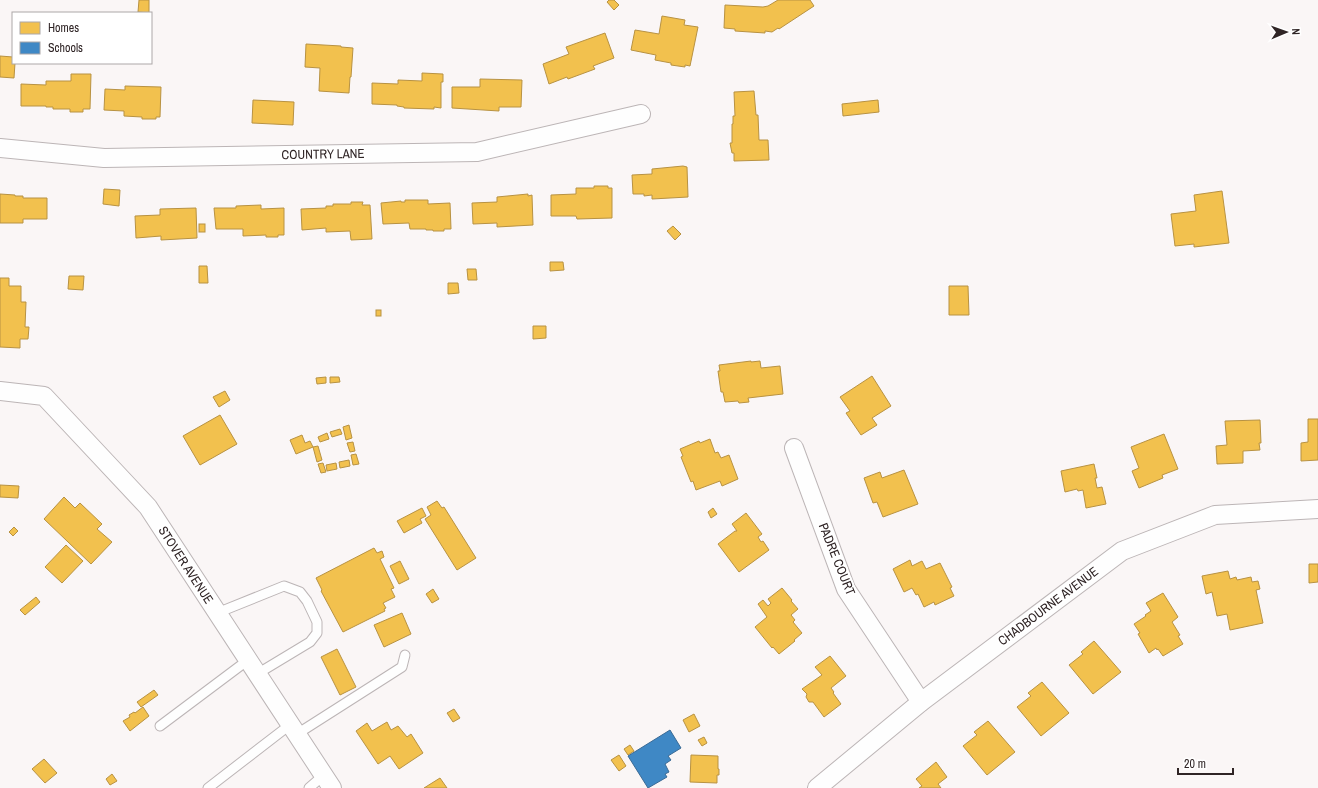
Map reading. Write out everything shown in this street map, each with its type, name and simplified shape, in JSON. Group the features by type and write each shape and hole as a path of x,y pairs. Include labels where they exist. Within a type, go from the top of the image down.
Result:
{"street":[{"name":"COUNTRY LANE","path":"0,148 104,158 477,152 641,114"},
{"name":"STOVER AVENUE","path":"0,390 44,396 148,507 328,782"},
{"name":"PADRE COURT","path":"794,448 846,589 921,702"},
{"name":"CHADBOURNE AVENUE","path":"817,788 921,702 1122,550 1215,515 1318,509"}],"lane":[{"path":"160,726 253,667 310,642 317,633 317,622 307,601 300,592 284,586 217,613"},
{"path":"208,788 294,729 402,667 406,655"},
{"path":"309,788 328,782"}],"building: Homes":[{"path":"139,0 149,0 149,12 138,12"},
{"path":"609,0 614,0 619,5 614,10 607,2"},
{"path":"778,0 810,0 814,6 772,32 735,31 735,29 724,28 725,5 763,7 768,6"},
{"path":"662,16 685,20 684,25 698,27 690,66 685,65 685,67 671,65 671,63 655,60 656,55 631,50 635,30 659,34"},
{"path":"605,33 614,58 593,66 595,69 549,84 543,64 569,54 566,47"},
{"path":"306,44 353,48 349,93 319,91 320,68 305,67"},
{"path":"0,56 12,57 12,64 15,64 14,78 0,77"},
{"path":"422,73 443,74 443,82 441,82 441,108 404,108 397,105 372,104 372,83 398,84 398,80 422,81"},
{"path":"71,74 91,74 90,109 83,109 83,112 70,112 70,109 53,109 53,107 46,106 21,106 21,84 46,85 46,81 71,81"},
{"path":"480,79 522,80 521,107 499,107 499,111 452,108 452,87 480,87"},
{"path":"125,86 161,87 160,117 156,117 156,119 142,119 142,117 124,116 124,111 104,110 105,89 125,90"},
{"path":"754,91 756,115 758,115 759,140 768,140 769,160 734,161 734,153 732,153 730,143 732,143 733,116 735,116 734,92"},
{"path":"253,100 294,102 293,125 252,123"},
{"path":"878,100 879,112 843,116 842,104"},
{"path":"683,166 687,167 688,197 652,199 652,195 644,196 644,194 633,194 632,175 652,174 652,169"},
{"path":"594,186 608,186 608,188 612,188 612,218 577,219 576,216 551,216 551,195 576,194 576,188 594,188"},
{"path":"104,189 120,190 119,206 103,204"},
{"path":"1222,191 1229,243 1194,247 1194,244 1175,246 1171,214 1196,211 1194,195"},
{"path":"0,194 23,196 23,198 47,198 47,219 23,219 23,223 0,223"},
{"path":"528,194 528,196 532,195 533,225 497,227 497,223 473,224 472,203 497,202 497,197"},
{"path":"405,200 428,200 428,204 450,203 451,229 444,229 444,231 433,231 426,229 410,229 409,223 383,224 381,203 405,202"},
{"path":"351,202 363,202 362,205 370,205 372,239 351,240 350,231 326,232 326,228 302,230 301,209 326,208 326,206 333,206 333,204 351,204"},
{"path":"261,205 261,209 284,208 284,235 278,235 278,237 266,237 266,235 243,236 243,229 216,229 214,208 236,208 236,206"},
{"path":"196,208 197,238 161,240 161,236 136,238 135,216 160,215 160,209"},
{"path":"199,224 205,224 205,232 199,232"},
{"path":"673,226 681,234 675,240 667,231"},
{"path":"550,262 563,262 564,270 550,271"},
{"path":"199,266 207,266 208,283 199,283"},
{"path":"467,269 476,269 477,280 468,280"},
{"path":"69,276 84,276 83,290 68,289"},
{"path":"0,278 9,278 9,286 21,286 21,302 26,302 25,327 29,327 28,339 20,339 20,348 0,347"},
{"path":"448,283 458,283 459,293 448,294"},
{"path":"949,286 968,286 969,315 949,315"},
{"path":"376,310 381,310 381,316 376,316"},
{"path":"533,326 546,326 546,338 533,339"},
{"path":"760,361 761,368 780,366 783,394 748,398 749,402 725,402 723,392 721,392 718,371 720,371 719,365"},
{"path":"872,376 891,406 872,418 877,425 861,435 846,413 850,411 840,397"},
{"path":"326,377 326,383 317,384 316,378"},
{"path":"330,377 339,377 340,382 330,383"},
{"path":"225,391 230,400 219,407 213,397"},
{"path":"220,415 237,444 200,465 183,436"},
{"path":"1308,419 1318,419 1318,460 1301,461 1301,443 1308,442"},
{"path":"1260,420 1260,450 1243,451 1243,463 1217,464 1216,446 1227,445 1225,421"},
{"path":"349,425 352,438 346,440 343,427"},
{"path":"340,429 342,434 332,437 330,432"},
{"path":"327,433 329,439 320,442 318,437"},
{"path":"1164,434 1178,469 1162,475 1163,478 1139,488 1132,471 1139,468 1131,447"},
{"path":"302,435 305,443 310,441 313,447 296,454 290,440"},
{"path":"710,439 715,453 718,452 721,458 729,455 738,479 722,486 720,481 696,490 693,481 691,482 681,457 683,456 680,449 699,441 700,443"},
{"path":"353,442 355,451 350,452 347,443"},
{"path":"318,446 322,460 317,462 313,447"},
{"path":"356,454 359,464 353,465 351,455"},
{"path":"349,460 350,466 340,468 339,462"},
{"path":"323,463 326,472 321,473 318,464"},
{"path":"336,463 337,469 327,471 326,465"},
{"path":"1094,464 1097,478 1095,478 1097,488 1102,487 1106,504 1086,508 1083,490 1078,491 1077,489 1065,492 1061,471"},
{"path":"904,470 918,504 883,517 877,502 873,503 864,478 880,472 882,478"},
{"path":"0,485 19,486 18,498 0,497"},
{"path":"64,497 75,508 80,503 102,524 97,529 112,542 91,564 44,519"},
{"path":"437,501 442,508 444,507 476,558 457,570 425,519 431,515 427,507"},
{"path":"422,508 426,516 420,519 422,523 404,533 397,521"},
{"path":"713,508 717,514 711,518 708,512"},
{"path":"746,513 762,534 758,537 761,542 763,541 769,550 739,572 718,544 737,531 732,524"},
{"path":"14,527 18,531 13,536 9,532"},
{"path":"66,545 83,561 62,583 45,567"},
{"path":"374,548 377,553 382,551 384,557 380,559 394,588 391,589 395,597 383,603 386,608 384,609 385,611 343,632 321,591 322,590 316,578"},
{"path":"910,560 912,566 922,561 926,569 940,563 952,587 950,588 954,596 935,605 934,602 924,607 918,594 916,595 912,588 904,592 893,569"},
{"path":"400,561 409,579 399,584 390,566"},
{"path":"1309,564 1318,564 1318,582 1309,583"},
{"path":"1228,571 1230,579 1236,577 1237,580 1251,577 1252,582 1258,581 1260,589 1256,590 1263,623 1230,630 1227,614 1217,616 1212,592 1206,594 1202,576"},
{"path":"782,588 798,609 791,615 795,620 793,622 802,633 779,654 773,647 772,648 755,627 767,617 758,604 763,600 768,606 771,603 768,599"},
{"path":"433,589 439,599 432,603 426,594"},
{"path":"1163,593 1178,617 1172,622 1180,635 1178,636 1183,644 1163,656 1156,648 1149,653 1134,624 1151,611 1146,603"},
{"path":"36,597 40,602 25,615 20,610"},
{"path":"402,613 411,634 384,647 374,625"},
{"path":"1094,641 1121,672 1093,694 1069,665 1083,654 1081,652"},
{"path":"337,649 356,687 340,695 321,657"},
{"path":"830,656 846,676 831,688 841,704 824,717 813,702 809,702 806,697 807,694 802,689 822,675 815,667"},
{"path":"1042,682 1069,713 1041,736 1017,707 1031,696 1028,693"},
{"path":"154,690 158,695 141,707 137,702"},
{"path":"143,707 149,716 130,731 123,721 130,717 129,715 134,712 135,713"},
{"path":"454,709 460,718 453,722 447,713"},
{"path":"694,714 700,726 689,732 683,720"},
{"path":"988,721 1015,752 987,775 963,746 977,735 974,732"},
{"path":"387,722 391,730 398,726 407,737 411,734 423,753 399,769 390,756 378,764 356,731 367,723 372,731"},
{"path":"704,737 707,743 702,746 698,740"},
{"path":"630,745 634,751 628,755 624,749"},
{"path":"619,755 626,766 619,771 611,760"},
{"path":"691,755 718,756 719,775 717,775 717,783 690,782"},
{"path":"44,759 57,773 45,783 32,769"},
{"path":"936,762 947,777 938,784 941,788 919,788 922,786 916,779"},
{"path":"112,774 117,781 110,785 106,779"},
{"path":"440,778 447,788 424,788"}],"building: Schools":[{"path":"670,730 681,748 668,756 671,760 665,764 669,772 665,774 667,777 648,788 628,756"}]}
